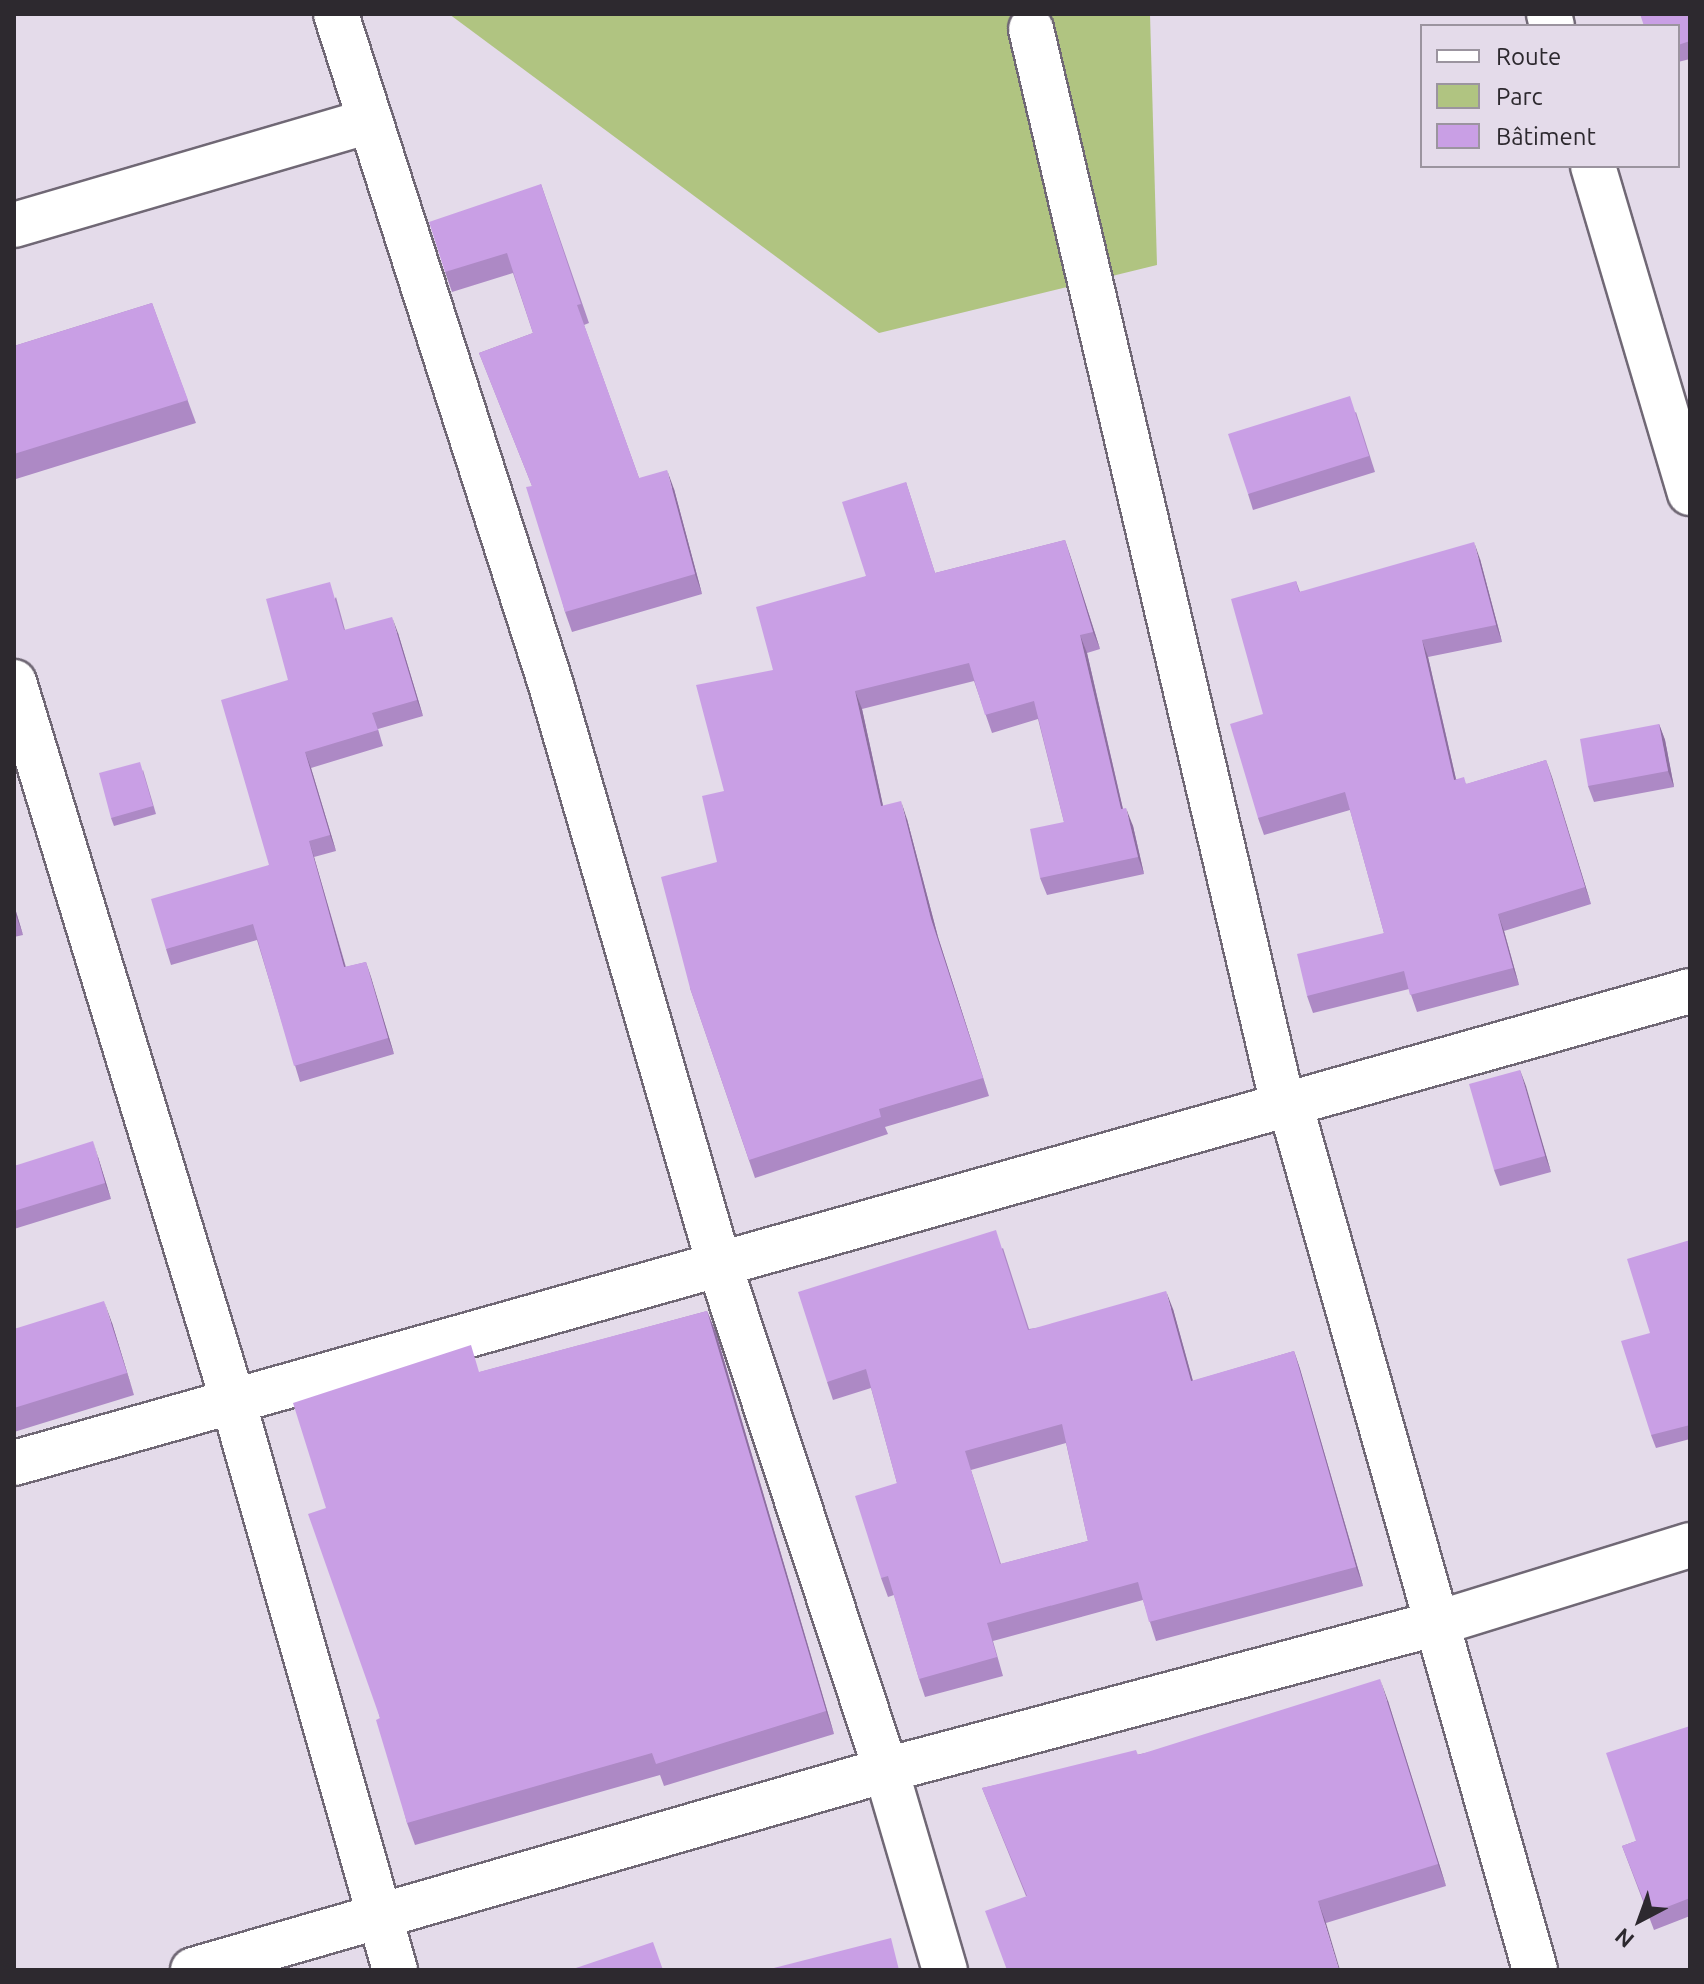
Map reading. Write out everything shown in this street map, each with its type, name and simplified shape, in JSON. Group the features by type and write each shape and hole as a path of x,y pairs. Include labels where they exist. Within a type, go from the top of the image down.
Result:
{"street":[{"path":"336,14 551,685 719,1264 886,1770 945,1970"},
{"path":"1031,29 1286,1104 1438,1623 1535,1970"},
{"path":"14,225 370,121"},
{"path":"1594,168 1690,493"},
{"path":"14,682 233,1401 395,1970"},
{"path":"14,1463 1690,991"},
{"path":"193,1970 886,1770 1438,1623 1690,1545"}],"green space":[{"path":"449,14 1150,14 1157,265 879,333"}],"building":[{"path":"1640,14 1690,14 1690,41 1680,44 1680,24 1643,24"},
{"path":"541,184 581,304 577,305 639,478 667,470 695,574 565,612 526,487 532,486 479,353 533,333 507,253 445,272 429,222"},
{"path":"152,303 188,400 14,454 14,346"},
{"path":"1350,396 1369,456 1248,494 1228,434"},
{"path":"906,482 935,573 1065,540 1093,632 1080,635 1121,809 1126,808 1138,857 1040,878 1030,829 1064,822 1034,701 985,715 969,663 855,691 881,806 901,801 931,919 983,1078 879,1109 881,1117 749,1160 690,988 661,877 717,862 702,796 724,791 696,685 773,670 756,607 866,576 842,502"},
{"path":"1474,542 1496,625 1422,640 1454,780 1464,777 1466,784 1546,760 1585,887 1498,914 1513,968 1410,995 1404,971 1307,996 1297,954 1384,933 1345,792 1258,818 1230,724 1263,714 1231,599 1296,581 1299,592"},
{"path":"330,582 344,630 392,617 417,700 372,713 378,730 305,752 330,835 309,841 344,967 366,962 388,1038 294,1066 253,924 166,949 151,899 269,865 221,700 288,680 266,599"},
{"path":"1659,724 1668,771 1588,786 1580,739"},
{"path":"140,762 153,806 111,818 99,773"},
{"path":"1520,1070 1545,1156 1494,1170 1469,1084"},
{"path":"93,1141 105,1183 14,1211 14,1166"},
{"path":"996,1230 1028,1330 1166,1291 1191,1381 1294,1351 1356,1567 1149,1622 1138,1582 987,1623 997,1657 919,1679 888,1576 881,1578 855,1496 897,1483 866,1369 827,1382 798,1292","holes":["1062,1424 1088,1541 1000,1564 965,1451"]},
{"path":"1690,1240 1690,1425 1651,1435 1621,1341 1650,1333 1627,1259"},
{"path":"104,1301 127,1373 14,1408 14,1329"},
{"path":"707,1311 826,1711 656,1764 652,1753 407,1823 376,1720 380,1718 308,1514 326,1508 293,1403 471,1345 479,1372"},
{"path":"1380,1679 1438,1864 1318,1901 1339,1970 1007,1970 985,1911 1027,1896 982,1788 1136,1750 1138,1755"},
{"path":"1690,1726 1690,1898 1649,1914 1622,1846 1636,1841 1606,1753"},
{"path":"891,1938 899,1970 766,1970"},
{"path":"653,1942 663,1970 570,1970"}]}
